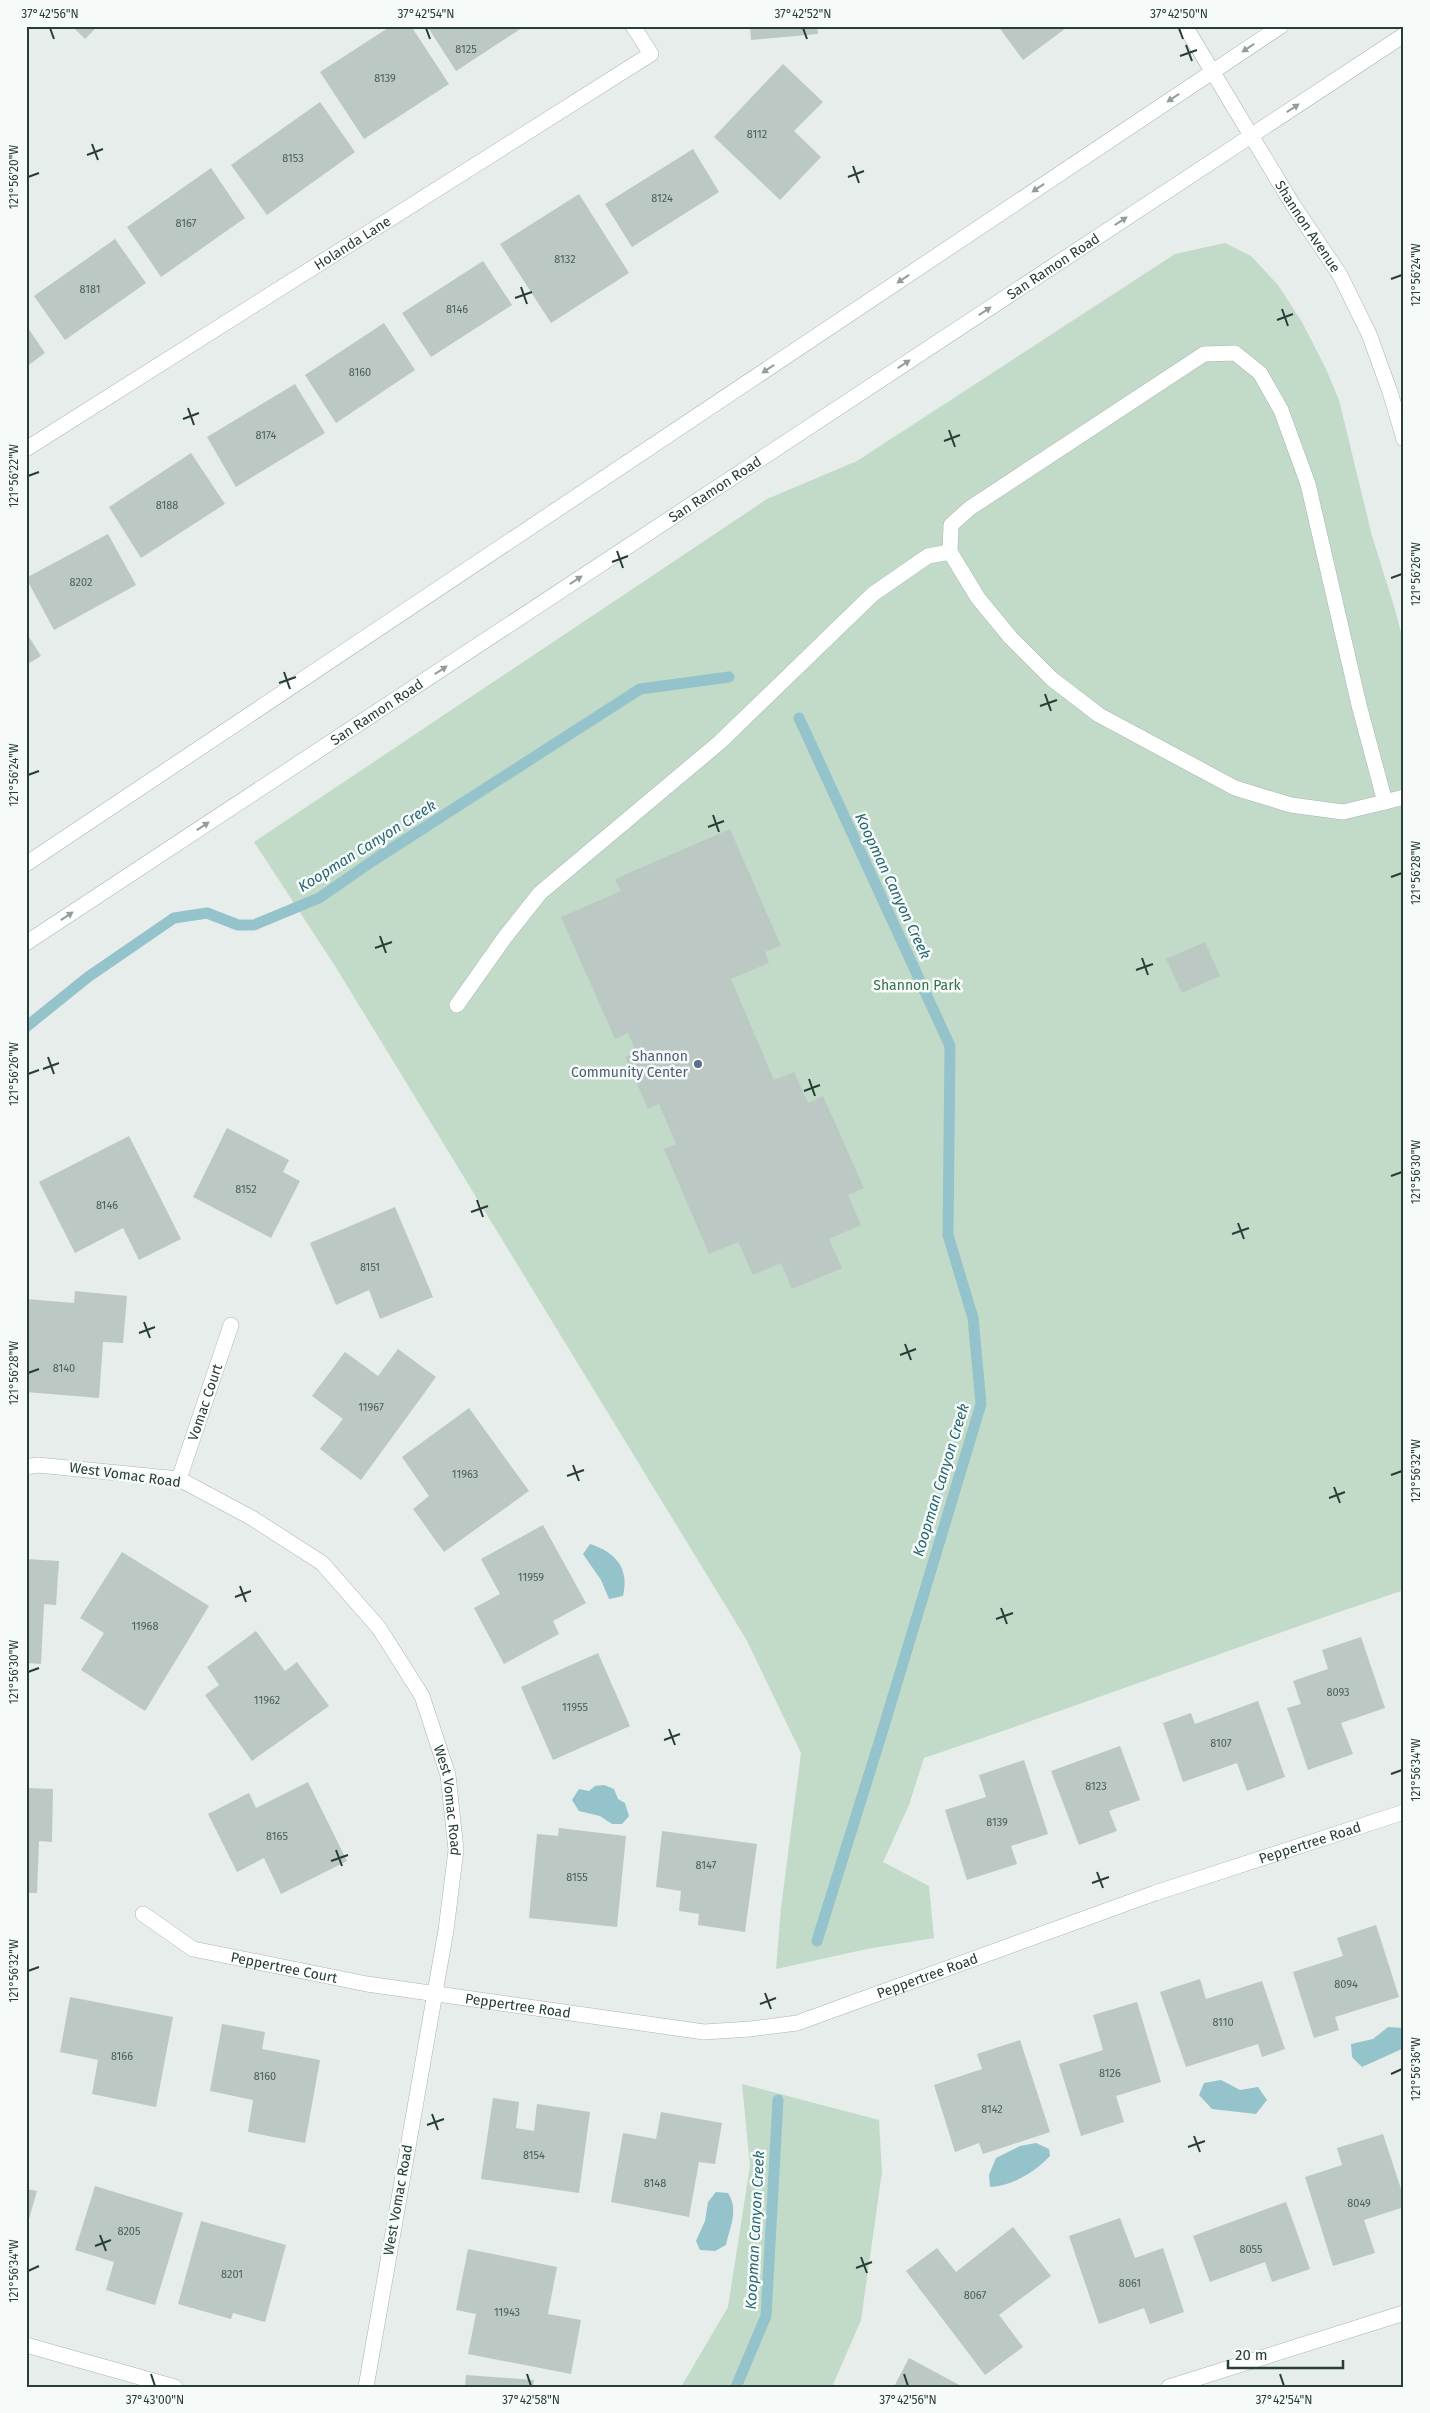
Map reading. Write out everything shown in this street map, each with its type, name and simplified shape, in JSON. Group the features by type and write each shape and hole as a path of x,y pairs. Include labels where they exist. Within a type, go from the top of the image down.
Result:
{"street":[{"name":"Holanda Lane","path":"26,449 651,54 633,26"},
{"name":"Shannon Avenue","path":"1185,26 1214,71 1293,205 1340,275 1370,334 1404,439"},
{"path":"26,864 1282,26"},
{"name":"San Ramon Road","path":"26,943 1404,35"},
{"path":"1384,802 1359,705 1308,484 1281,410 1260,373 1235,353 1204,354 970,508 952,525 950,552 978,598 1011,638 1052,679 1099,715 1235,788 1292,805 1343,812 1384,802 1404,796"},
{"path":"457,1005 505,937 540,893 720,742 874,594 928,556 950,552"},
{"name":"Vomac Court","path":"179,1480 231,1326"},
{"name":"West Vomac Road","path":"26,1467 38,1464 179,1480 252,1518 322,1563 379,1628 422,1696 448,1775 456,1850 446,1930 366,2387"},
{"name":"Peppertree Road","path":"435,1994 704,2032 797,2023 1155,1893 1404,1812"},
{"name":"Peppertree Court","path":"143,1914 193,1949 367,1984 435,1994"},
{"path":"1169,2387 1404,2312"},
{"path":"26,2345 175,2387"}],"green space":[{"name":"Shannon Park","path":"1225,243 1251,256 1278,285 1302,322 1326,369 1339,400 1372,536 1404,644 1404,1590 924,1758 909,1805 883,1862 929,1886 934,1938 867,1949 776,1969 781,1908 801,1753 746,1639 335,966 254,842 767,499 857,461 1175,254"},
{"path":"742,2084 879,2120 882,2172 861,2320 832,2387 681,2387 728,2307 750,2166"}],"water":[{"path":"590,1544 607,1552 618,1562 624,1577 623,1596 609,1599 601,1580 583,1554"},
{"path":"604,1785 614,1789 618,1799 625,1803 629,1816 622,1824 612,1824 600,1816 579,1811 572,1800 579,1789 589,1791 595,1786"},
{"path":"1388,2027 1404,2028 1404,2048 1362,2067 1352,2057 1351,2044 1373,2039"},
{"path":"1221,2080 1240,2090 1258,2087 1267,2100 1256,2114 1212,2109 1199,2095 1204,2083"},
{"path":"1036,2143 1049,2149 1050,2156 1044,2162 1030,2173 1015,2181 990,2187 989,2175 996,2158 1020,2146"},
{"path":"716,2192 728,2193 733,2206 733,2219 726,2245 715,2251 700,2250 696,2241 705,2221 708,2202"}],"building":[{"path":"72,26 98,26 85,39"},
{"path":"391,26 411,26 449,84 364,139 320,72"},
{"path":"427,26 525,26 456,71"},
{"path":"750,26 817,26 818,34 751,40"},
{"path":"998,26 1065,26 1066,28 1023,60"},
{"path":"783,64 823,102 794,131 821,157 780,200 714,137"},
{"path":"320,102 355,152 267,215 231,165"},
{"path":"693,149 719,192 632,247 605,204"},
{"path":"211,168 245,218 161,277 127,227"},
{"path":"579,194 629,273 551,323 500,244"},
{"path":"115,239 146,283 65,340 34,296"},
{"path":"483,261 512,305 431,357 402,313"},
{"path":"384,323 415,370 336,423 305,375"},
{"path":"26,325 45,353 26,367"},
{"path":"295,384 325,433 236,487 207,437"},
{"path":"191,453 225,504 141,558 109,507"},
{"path":"108,534 136,585 54,630 26,578"},
{"path":"26,632 41,656 26,665"},
{"name":"Shannon Community Center","path":"730,829 781,946 765,952 769,963 731,979 774,1080 794,1072 808,1103 823,1096 864,1188 848,1195 861,1225 829,1239 842,1268 792,1289 781,1263 753,1275 738,1242 709,1254 664,1149 676,1144 659,1104 648,1109 625,1057 636,1052 628,1033 615,1039 561,917 621,891 615,879"},
{"path":"1205,942 1220,976 1182,993 1166,959"},
{"path":"227,1128 289,1160 283,1172 300,1181 271,1238 193,1197"},
{"path":"129,1136 181,1239 139,1260 123,1228 75,1253 39,1182"},
{"path":"395,1207 433,1297 380,1319 369,1290 336,1305 310,1243"},
{"path":"75,1291 127,1296 123,1343 103,1342 99,1398 26,1392 26,1299 74,1303"},
{"path":"398,1349 436,1377 361,1480 320,1449 343,1419 312,1396 345,1352 378,1376"},
{"path":"469,1408 529,1491 444,1552 413,1509 429,1496 402,1457"},
{"path":"543,1525 586,1603 553,1621 559,1634 504,1664 474,1608 500,1594 481,1559"},
{"path":"122,1552 209,1606 145,1711 81,1670 104,1633 80,1618"},
{"path":"26,1559 59,1561 56,1605 44,1604 41,1664 26,1663"},
{"path":"256,1631 285,1671 297,1662 329,1706 252,1761 205,1695 219,1685 207,1667"},
{"path":"1361,1637 1385,1708 1341,1723 1353,1754 1308,1770 1287,1708 1301,1704 1293,1681 1328,1669 1322,1650"},
{"path":"598,1653 630,1726 553,1760 521,1687"},
{"path":"1258,1701 1285,1777 1247,1791 1237,1763 1183,1782 1163,1723 1191,1713 1195,1724"},
{"path":"1120,1746 1140,1800 1109,1811 1117,1831 1079,1845 1051,1771"},
{"path":"1024,1760 1048,1834 1011,1846 1017,1864 967,1880 945,1810 986,1797 979,1775"},
{"path":"308,1782 347,1861 281,1894 264,1858 237,1872 208,1814 249,1793 256,1808"},
{"path":"26,1788 53,1789 52,1842 39,1841 37,1893 26,1893"},
{"path":"559,1828 626,1836 617,1927 529,1918 537,1834 558,1836"},
{"path":"662,1831 757,1844 745,1932 698,1925 699,1914 679,1911 681,1891 656,1887"},
{"path":"1376,1925 1399,1997 1335,2017 1339,2030 1314,2038 1293,1972 1343,1956 1337,1938"},
{"path":"1200,1979 1206,1999 1262,1981 1285,2049 1262,2057 1258,2044 1186,2067 1160,1992"},
{"path":"70,1997 173,2017 156,2107 92,2094 98,2060 60,2052"},
{"path":"1137,2002 1161,2082 1116,2096 1124,2122 1081,2136 1059,2064 1103,2050 1093,2015"},
{"path":"222,2024 265,2032 262,2049 320,2060 305,2143 248,2132 253,2100 210,2091"},
{"path":"1020,2040 1050,2132 983,2154 979,2143 955,2152 934,2085 982,2069 977,2054"},
{"path":"493,2098 519,2102 516,2128 534,2131 537,2104 590,2112 579,2193 481,2179"},
{"path":"661,2112 722,2123 715,2164 699,2162 689,2217 611,2202 623,2133 656,2139"},
{"path":"1383,2134 1404,2198 1404,2207 1364,2220 1375,2253 1333,2266 1305,2177 1342,2165 1337,2148"},
{"path":"95,2186 183,2213 155,2305 106,2290 114,2262 75,2250"},
{"path":"26,2189 37,2191 27,2226 26,2226"},
{"path":"1286,2202 1310,2269 1272,2282 1265,2262 1210,2282 1193,2236"},
{"path":"1120,2218 1135,2258 1163,2248 1184,2312 1150,2324 1144,2308 1099,2324 1069,2236"},
{"path":"201,2221 286,2245 265,2322 233,2313 231,2319 178,2304"},
{"path":"1013,2227 1051,2276 999,2315 1023,2347 985,2375 906,2271 937,2248 956,2272"},
{"path":"468,2249 557,2267 548,2314 581,2320 571,2374 468,2354 476,2314 456,2310"},
{"path":"909,2358 963,2387 894,2387"},
{"path":"466,2375 534,2380 533,2387 465,2387"}],"waterway":[{"name":"Koopman Canyon Creek","path":"26,1027 88,977 174,918 207,913 238,925 254,925 319,898 374,860 640,689 729,677"},
{"name":"Koopman Canyon Creek","path":"799,718 950,1046 948,1235 973,1318 981,1404 817,1941"},
{"name":"Koopman Canyon Creek","path":"736,2387 766,2316 778,2100"}],"place":[{"name":"Shannon Community Center","path":"698,1064"}]}
